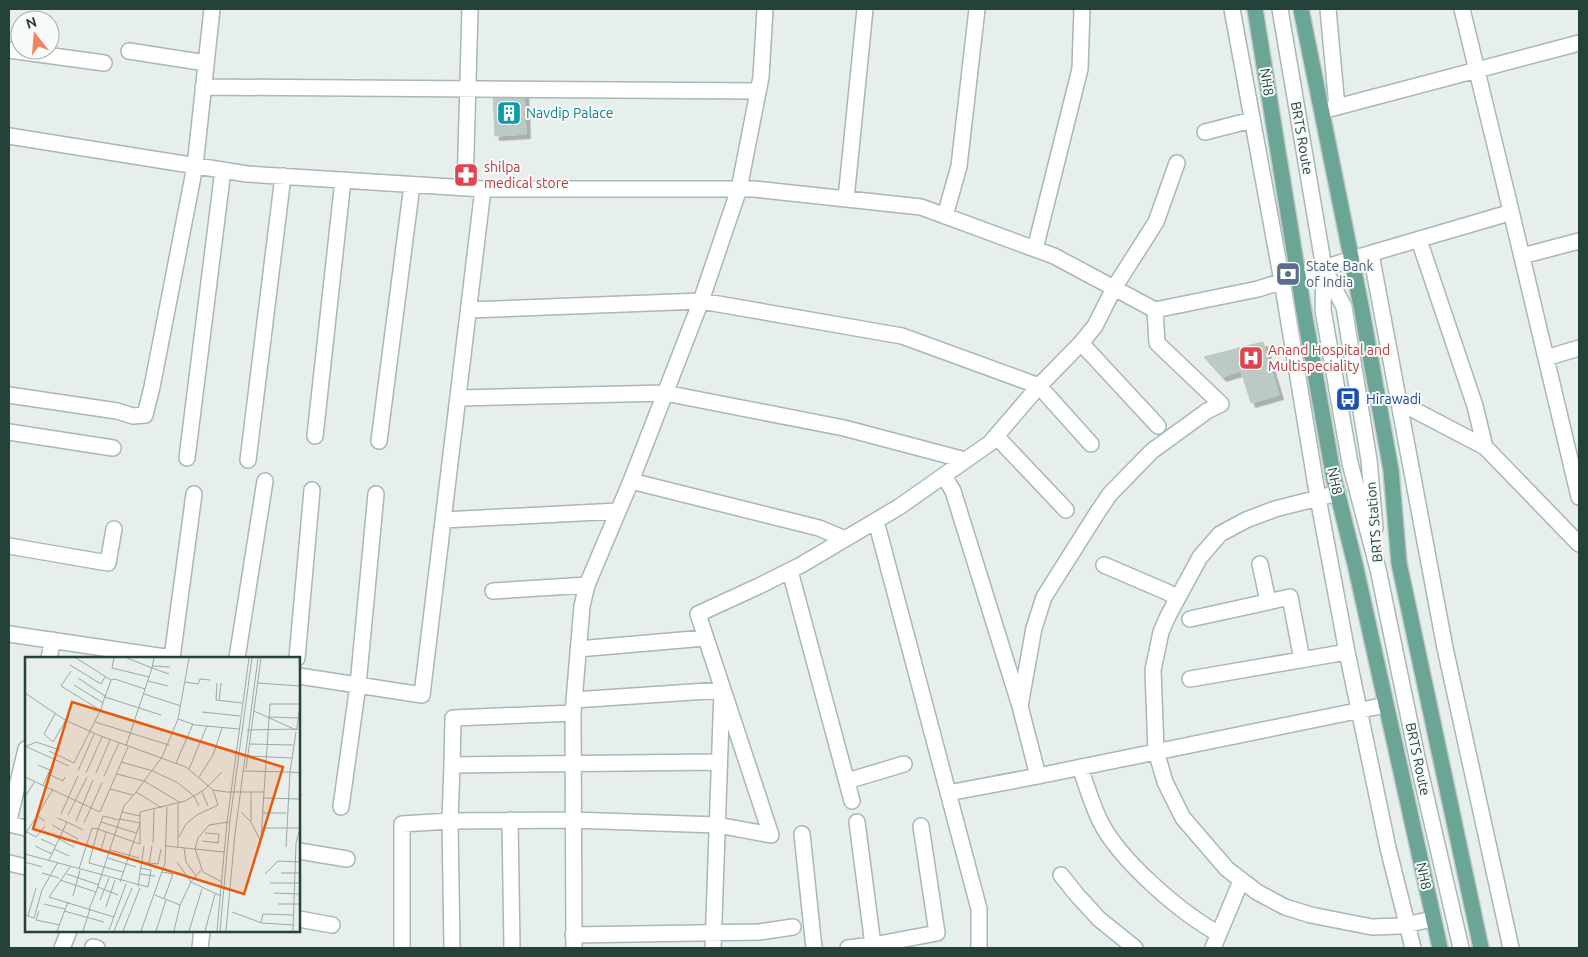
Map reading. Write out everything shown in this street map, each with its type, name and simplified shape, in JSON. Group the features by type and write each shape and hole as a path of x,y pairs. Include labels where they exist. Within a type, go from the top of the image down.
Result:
{"main road":[{"name":"NH8","path":"1255,9 1298,276 1338,493 1440,948"},
{"path":"1301,9 1352,260 1391,470 1399,563 1481,948"}],"street":[{"path":"9,395 117,411 133,416 145,415 195,166 212,9"},
{"path":"465,188 470,9"},
{"path":"766,9 761,77 739,190 701,301 631,481 587,585 582,606 573,706 574,942 713,932 759,932 793,927"},
{"path":"846,199 865,9"},
{"path":"945,216 960,166 977,9"},
{"path":"1035,248 1080,70 1082,9"},
{"path":"1232,9 1282,281 1318,498 1358,711 1388,848 1413,948"},
{"name":"BRTS Route","path":"1280,9 1324,268"},
{"path":"1328,9 1337,107"},
{"path":"1462,9 1546,358 1575,462 1579,497"},
{"path":"1322,111 1579,43"},
{"path":"9,50 104,63"},
{"path":"129,51 206,63"},
{"path":"203,87 758,91"},
{"path":"1205,132 1252,120"},
{"path":"9,136 247,174 483,189 754,189 921,207 1054,256 1155,310 1258,290 1512,211"},
{"path":"402,948 402,824 450,821 573,820 717,825 771,836 698,614 790,570 876,521 990,443 1039,386 1096,326 1114,288 1156,222 1177,163"},
{"path":"187,458 223,170"},
{"path":"248,460 283,176"},
{"path":"315,436 342,180"},
{"path":"379,441 412,185"},
{"path":"300,676 422,695 483,189"},
{"path":"1419,240 1475,406 1485,447"},
{"path":"1522,256 1579,241"},
{"path":"1371,254 1444,648 1511,948"},
{"name":"BRTS Station","path":"1324,268 1323,310 1350,463 1378,569"},
{"name":"BRTS Station","path":"1324,268 1344,306 1369,460 1378,569"},
{"path":"469,310 701,301 902,336 1039,386 1092,444"},
{"path":"1020,706 1034,628 1044,597 1094,518 1110,494 1152,451 1207,411 1221,404 1157,343 1155,310"},
{"path":"1081,343 1158,426"},
{"path":"1546,358 1579,348"},
{"path":"459,398 665,393 844,428 965,460"},
{"path":"1399,402 1485,447 1579,544"},
{"path":"9,432 113,448"},
{"path":"996,436 1066,510"},
{"path":"944,476 954,491 1020,706 1038,776"},
{"path":"237,657 265,481"},
{"path":"631,481 819,528 845,538"},
{"path":"296,657 312,490"},
{"path":"1338,493 1276,509 1246,520 1220,534 1200,557 1177,598 1162,632 1153,670 1156,751 1165,782 1183,818 1227,870 1257,892 1285,907 1311,915 1372,927 1400,926 1433,919"},
{"path":"172,657 194,494"},
{"path":"341,807 358,685 376,494"},
{"path":"444,520 618,511"},
{"path":"876,521 979,909 979,948"},
{"path":"9,546 108,563 114,529"},
{"path":"1260,564 1268,602"},
{"path":"1104,565 1168,592 1177,598"},
{"name":"BRTS Route","path":"1378,569 1418,762 1461,948"},
{"path":"790,570 852,801"},
{"path":"493,591 587,585"},
{"path":"1190,619 1290,597 1302,660"},
{"path":"9,634 165,657"},
{"path":"578,649 706,638"},
{"path":"48,657 53,640"},
{"path":"1190,679 1347,652"},
{"path":"452,948 450,821 453,718 722,690"},
{"path":"712,948 722,690"},
{"path":"948,793 1386,705"},
{"path":"9,820 23,779 25,759"},
{"path":"452,765 719,762"},
{"path":"847,781 904,764"},
{"path":"1080,767 1101,822 1124,857 1216,941 1242,881"},
{"path":"510,820 512,948"},
{"path":"857,822 873,945"},
{"path":"9,824 25,828"},
{"path":"848,948 937,934 921,826"},
{"path":"802,834 814,948"},
{"path":"300,851 347,859"},
{"path":"9,862 25,867"},
{"path":"1061,875 1099,919 1135,948"},
{"path":"300,919 332,925"},
{"path":"62,948 69,932"},
{"path":"200,948 202,932"}],"building":[{"name":"Navdip Palace","path":"524,91 526,134 495,136 493,93"},
{"path":"1263,342 1279,395 1251,403 1241,371 1222,377 1204,357"}],"place":[{"name":"Navdip Palace","path":"509,113"},
{"name":"shilpa medical store","path":"466,175"},
{"name":"State Bank of India","path":"1288,274"},
{"name":"Anand Hospital and Multispeciality","path":"1251,358"},
{"name":"Hirawadi","path":"1348,399"}]}
